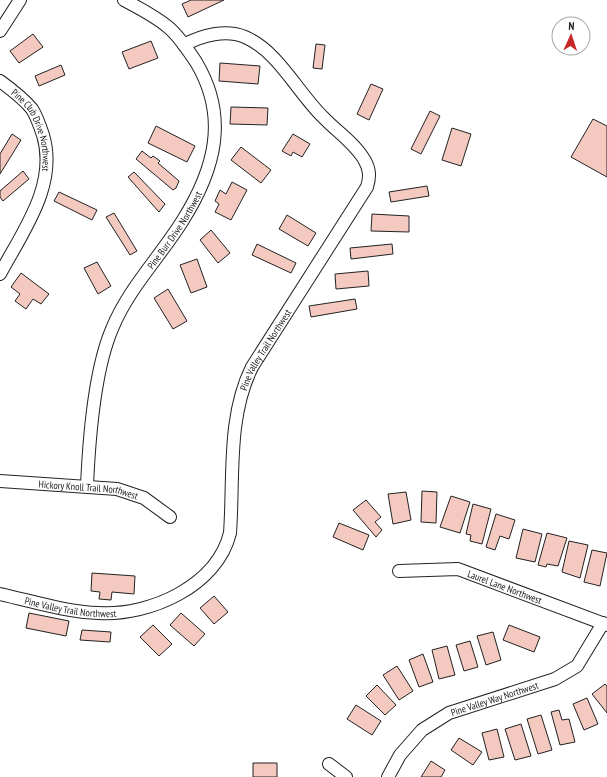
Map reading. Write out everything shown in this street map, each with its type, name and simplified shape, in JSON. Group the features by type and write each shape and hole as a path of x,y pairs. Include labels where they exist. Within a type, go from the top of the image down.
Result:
{"street":[{"path":"0,31 20,0"},
{"name":"Pine Burr Drive Northwest","path":"87,486 96,394 103,354 112,328 129,298 183,220 201,183 213,151 216,127 213,102 201,71 184,45 162,23 124,0"},
{"name":"Pine Valley Trail Northwest","path":"0,594 82,611 118,613 143,607 177,594 198,580 216,563 225,548 230,533 235,426 243,385 252,367 367,187 369,169 364,159 322,117 290,78 260,46 244,36 224,33 204,36 184,45"},
{"name":"Pine Club Drive Northwest","path":"0,81 27,103 37,118 46,147 47,163 45,181 35,207 0,274"},
{"name":"Hickory Knoll Trail Northwest","path":"0,481 117,489 131,492 144,498 170,517"},
{"name":"Laurel Lane Northwest","path":"399,571 458,569 605,624"},
{"name":"Pine Valley Way Northwest","path":"388,777 400,755 422,730 449,713 555,679 577,666 605,624"},
{"path":"329,764 346,777"}],"building":[{"path":"191,0 224,0 188,17 182,4"},
{"path":"33,34 43,47 19,63 10,51"},
{"path":"151,41 158,58 129,69 122,52"},
{"path":"316,44 325,45 322,69 313,68"},
{"path":"220,63 260,66 258,84 219,81"},
{"path":"61,65 65,75 39,86 35,76"},
{"path":"371,84 383,89 369,120 357,114"},
{"path":"231,107 268,108 267,125 230,124"},
{"path":"430,111 440,116 421,154 411,149"},
{"path":"593,119 607,126 607,177 571,157"},
{"path":"156,126 195,146 187,162 148,143"},
{"path":"452,128 471,134 461,166 442,160"},
{"path":"12,134 21,140 0,174 0,154"},
{"path":"293,134 310,144 302,157 293,152 291,156 282,151"},
{"path":"241,147 271,170 261,183 231,160"},
{"path":"142,151 151,158 153,156 160,161 158,163 179,181 176,188 173,190 136,159"},
{"path":"23,171 29,179 3,201 0,197 0,191"},
{"path":"134,172 165,204 159,212 128,177"},
{"path":"232,182 247,190 231,220 215,212 219,204 215,201 220,190 226,194"},
{"path":"427,186 429,196 391,202 389,192"},
{"path":"59,192 97,210 92,220 54,201"},
{"path":"114,213 137,251 130,255 106,217"},
{"path":"372,214 409,216 409,232 371,231"},
{"path":"287,215 316,233 308,246 279,229"},
{"path":"211,230 230,253 218,263 200,240"},
{"path":"257,244 296,263 291,273 252,255"},
{"path":"392,244 393,254 351,259 350,248"},
{"path":"197,259 207,287 191,293 180,265"},
{"path":"97,262 111,286 98,294 84,268"},
{"path":"368,271 369,286 336,289 335,274"},
{"path":"21,273 49,294 41,304 33,299 26,309 15,301 20,294 11,287"},
{"path":"168,289 187,321 173,329 154,298"},
{"path":"355,299 357,309 311,317 309,306"},
{"path":"422,491 437,492 436,523 421,522"},
{"path":"406,492 411,520 393,524 388,494"},
{"path":"451,496 470,502 460,533 440,527"},
{"path":"366,500 381,517 375,522 382,530 376,537 353,510"},
{"path":"473,504 491,509 482,544 470,541 471,535 466,534"},
{"path":"496,514 515,520 509,539 500,536 495,550 486,547"},
{"path":"339,523 369,535 363,550 333,537"},
{"path":"523,529 542,534 535,562 516,558"},
{"path":"547,533 567,538 558,566 547,564 546,567 538,565"},
{"path":"569,541 588,545 580,578 562,572"},
{"path":"592,550 607,553 600,586 584,582"},
{"path":"92,573 135,576 134,594 112,592 111,600 99,599 100,592 91,591"},
{"path":"214,596 228,612 214,624 200,608"},
{"path":"29,613 69,621 66,636 26,628"},
{"path":"181,613 205,634 194,646 170,625"},
{"path":"153,625 172,644 159,656 140,637"},
{"path":"509,625 540,637 534,652 503,640"},
{"path":"82,630 111,632 110,642 80,640"},
{"path":"493,632 501,660 486,665 477,636"},
{"path":"470,641 478,667 464,671 456,645"},
{"path":"447,646 455,675 439,679 432,650"},
{"path":"423,654 433,682 419,687 409,660"},
{"path":"397,666 413,691 399,700 383,675"},
{"path":"605,684 607,686 607,713 592,694"},
{"path":"377,685 396,705 385,715 366,696"},
{"path":"587,698 598,724 584,730 573,704"},
{"path":"356,705 381,721 372,735 347,719"},
{"path":"559,710 562,720 569,719 575,742 560,745 551,712"},
{"path":"541,715 552,750 538,754 527,719"},
{"path":"521,724 531,756 515,760 505,729"},
{"path":"497,729 504,757 489,760 482,733"},
{"path":"459,738 482,752 473,765 451,750"},
{"path":"431,761 445,770 441,777 421,777"},
{"path":"253,763 277,763 277,777 253,777"}]}
